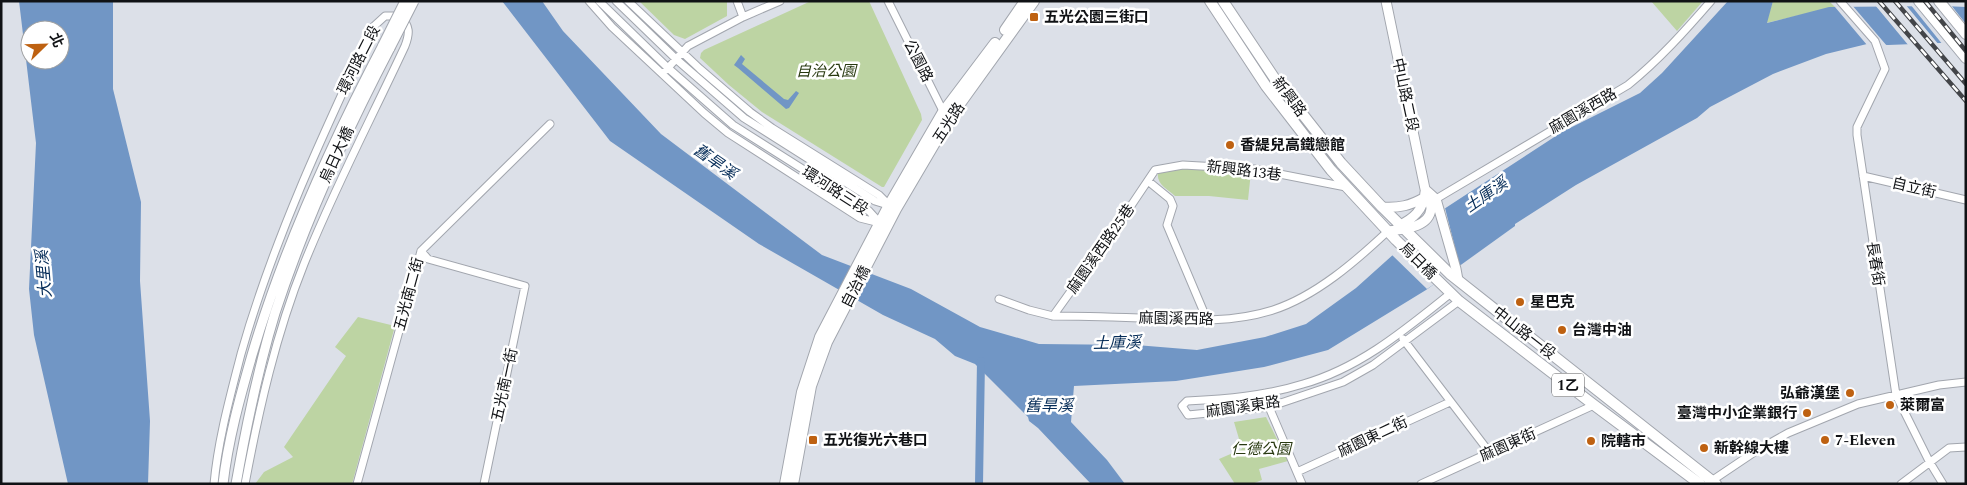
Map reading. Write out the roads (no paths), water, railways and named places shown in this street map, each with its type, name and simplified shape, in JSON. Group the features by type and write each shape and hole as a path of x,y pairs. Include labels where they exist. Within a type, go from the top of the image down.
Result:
{"main road":[{"name":"新興路","path":"1210,1 1266,86 1346,187 1388,231"},
{"name":"新興路","path":"1223,1 1275,79 1340,162 1405,229"},
{"path":"1919,1 1963,55"},
{"path":"1939,1 1966,34"},
{"name":"五光路","path":"871,249 946,116 1031,2"},
{"name":"烏日橋","path":"1405,229 1455,274"},
{"name":"烏日橋","path":"1388,231 1440,283"},
{"name":"自治橋","path":"834,321 871,249"},
{"name":"中山路一段","path":"1455,274 1712,483"},
{"name":"中山路一段","path":"1440,283 1459,300 1594,405 1700,484"},
{"path":"785,484 802,392 810,364 820,337 834,321"},
{"path":"793,484 811,386 834,321"}],"street":[{"name":"烏日大橋","path":"236,484 262,362 293,261 359,100 405,1"},
{"name":"烏日大橋","path":"223,484 240,396 265,311 308,199 359,100 414,1"},
{"name":"環河路三段","path":"589,1 612,27 728,133 860,218 883,225"},
{"name":"環河路三段","path":"599,1 668,68 734,125 869,211 883,225"},
{"name":"環河路三段","path":"616,1 676,59 744,118 875,201 893,207"},
{"name":"環河路三段","path":"628,1 750,112 772,128 879,194 893,207"},
{"path":"737,1 744,17"},
{"path":"663,74 694,43 780,1"},
{"name":"公園路","path":"888,1 946,116"},
{"name":"中山路二段","path":"1386,1 1425,193 1431,208 1428,218 1421,224 1405,229 1388,231"},
{"name":"麻園溪西路","path":"1436,199 1628,85 1668,49 1711,1"},
{"name":"長春街","path":"1841,2 1875,40 1885,68 1857,127 1863,176 1896,395 1942,484"},
{"name":"環河路二段","path":"214,484 227,406 270,263 297,196 373,27 385,16 392,14 400,16 406,22 409,30 405,46 328,206 285,317 262,402 245,484"},
{"name":"五光南二街","path":"358,484 421,251 550,124"},
{"name":"新興路13巷","path":"1148,181 1156,170 1183,165 1254,169 1346,187"},
{"name":"自立街","path":"1863,176 1966,200"},
{"path":"1148,181 1170,199 1173,206 1167,225 1208,322"},
{"name":"麻園溪西路25巷","path":"1053,316 1148,181"},
{"path":"1382,207 1398,208 1411,205 1425,193 1436,199 1455,274"},
{"name":"麻園溪西路","path":"999,299 1053,316 1208,322 1247,317 1274,310 1317,288 1366,252 1388,231"},
{"name":"五光南一街","path":"421,251 428,258 525,286 484,484"},
{"name":"麻園溪東路","path":"1451,293 1400,334 1371,353 1326,376 1304,384 1266,393 1232,399 1187,401 1182,406 1188,415 1268,407 1343,382 1373,365 1459,300"},
{"path":"1400,334 1490,453"},
{"path":"1712,483 1756,451 1788,434 1858,404 1939,385 1966,382"},
{"path":"1266,393 1268,407 1302,484"},
{"name":"麻園東二街","path":"1297,472 1450,402"},
{"name":"麻園東街","path":"1421,484 1594,405"},
{"path":"1901,484 1929,461 1949,448 1966,447"}],"water":[{"name":"大里溪","path":"19,1 113,1 113,89 141,202 140,281 150,421 148,484 68,484 34,335 29,289 36,143 27,70 70,70 70,20 21,20"},
{"path":"502,1 542,1 563,31 661,134 822,255 911,289 980,327 1039,344 1136,345 1197,350 1265,337 1306,324 1356,288 1444,209 1562,132 1640,93 1662,73 1728,1 1773,1 1767,23 1829,7 1966,7 1966,42 1867,44 1826,54 1773,74 1710,107 1697,118 1576,185 1515,224 1515,226 1426,290 1328,350 1264,367 1176,381 1074,386 1071,422 1107,460 1125,484 1091,484 975,364 955,356 935,339 883,315 759,244 610,141"},
{"path":"741,55 745,59 742,64 784,99 788,100 796,91 799,93 789,108 786,109 734,65"}],"waterway":[{"path":"979,484 981,361"}],"railway":[{"path":"1879,1 1966,101"},
{"path":"1895,1 1966,84"},
{"path":"1925,1 1966,51"}],"place":[{"name":"五光公園三街口","path":"1034,17"},
{"name":"香緹兒高鐵戀館","path":"1230,145"},
{"name":"星巴克","path":"1520,302"},
{"name":"台灣中油","path":"1562,330"},
{"name":"弘爺漢堡","path":"1850,393"},
{"name":"萊爾富","path":"1890,405"},
{"name":"臺灣中小企業銀行","path":"1807,413"},
{"name":"五光復光六巷口","path":"813,440"},
{"name":"7-Eleven","path":"1825,440"},
{"name":"院轄市","path":"1591,441"},
{"name":"新幹線大樓","path":"1704,448"}],"park label":[{"name":"自治公園","path":"826,71"},
{"name":"仁德公園","path":"1261,449"}],"water label":[{"name":"舊旱溪","path":"715,162"},
{"name":"土庫溪","path":"1486,195"},
{"name":"土庫溪","path":"1117,343"},
{"name":"舊旱溪","path":"1049,406"}]}
